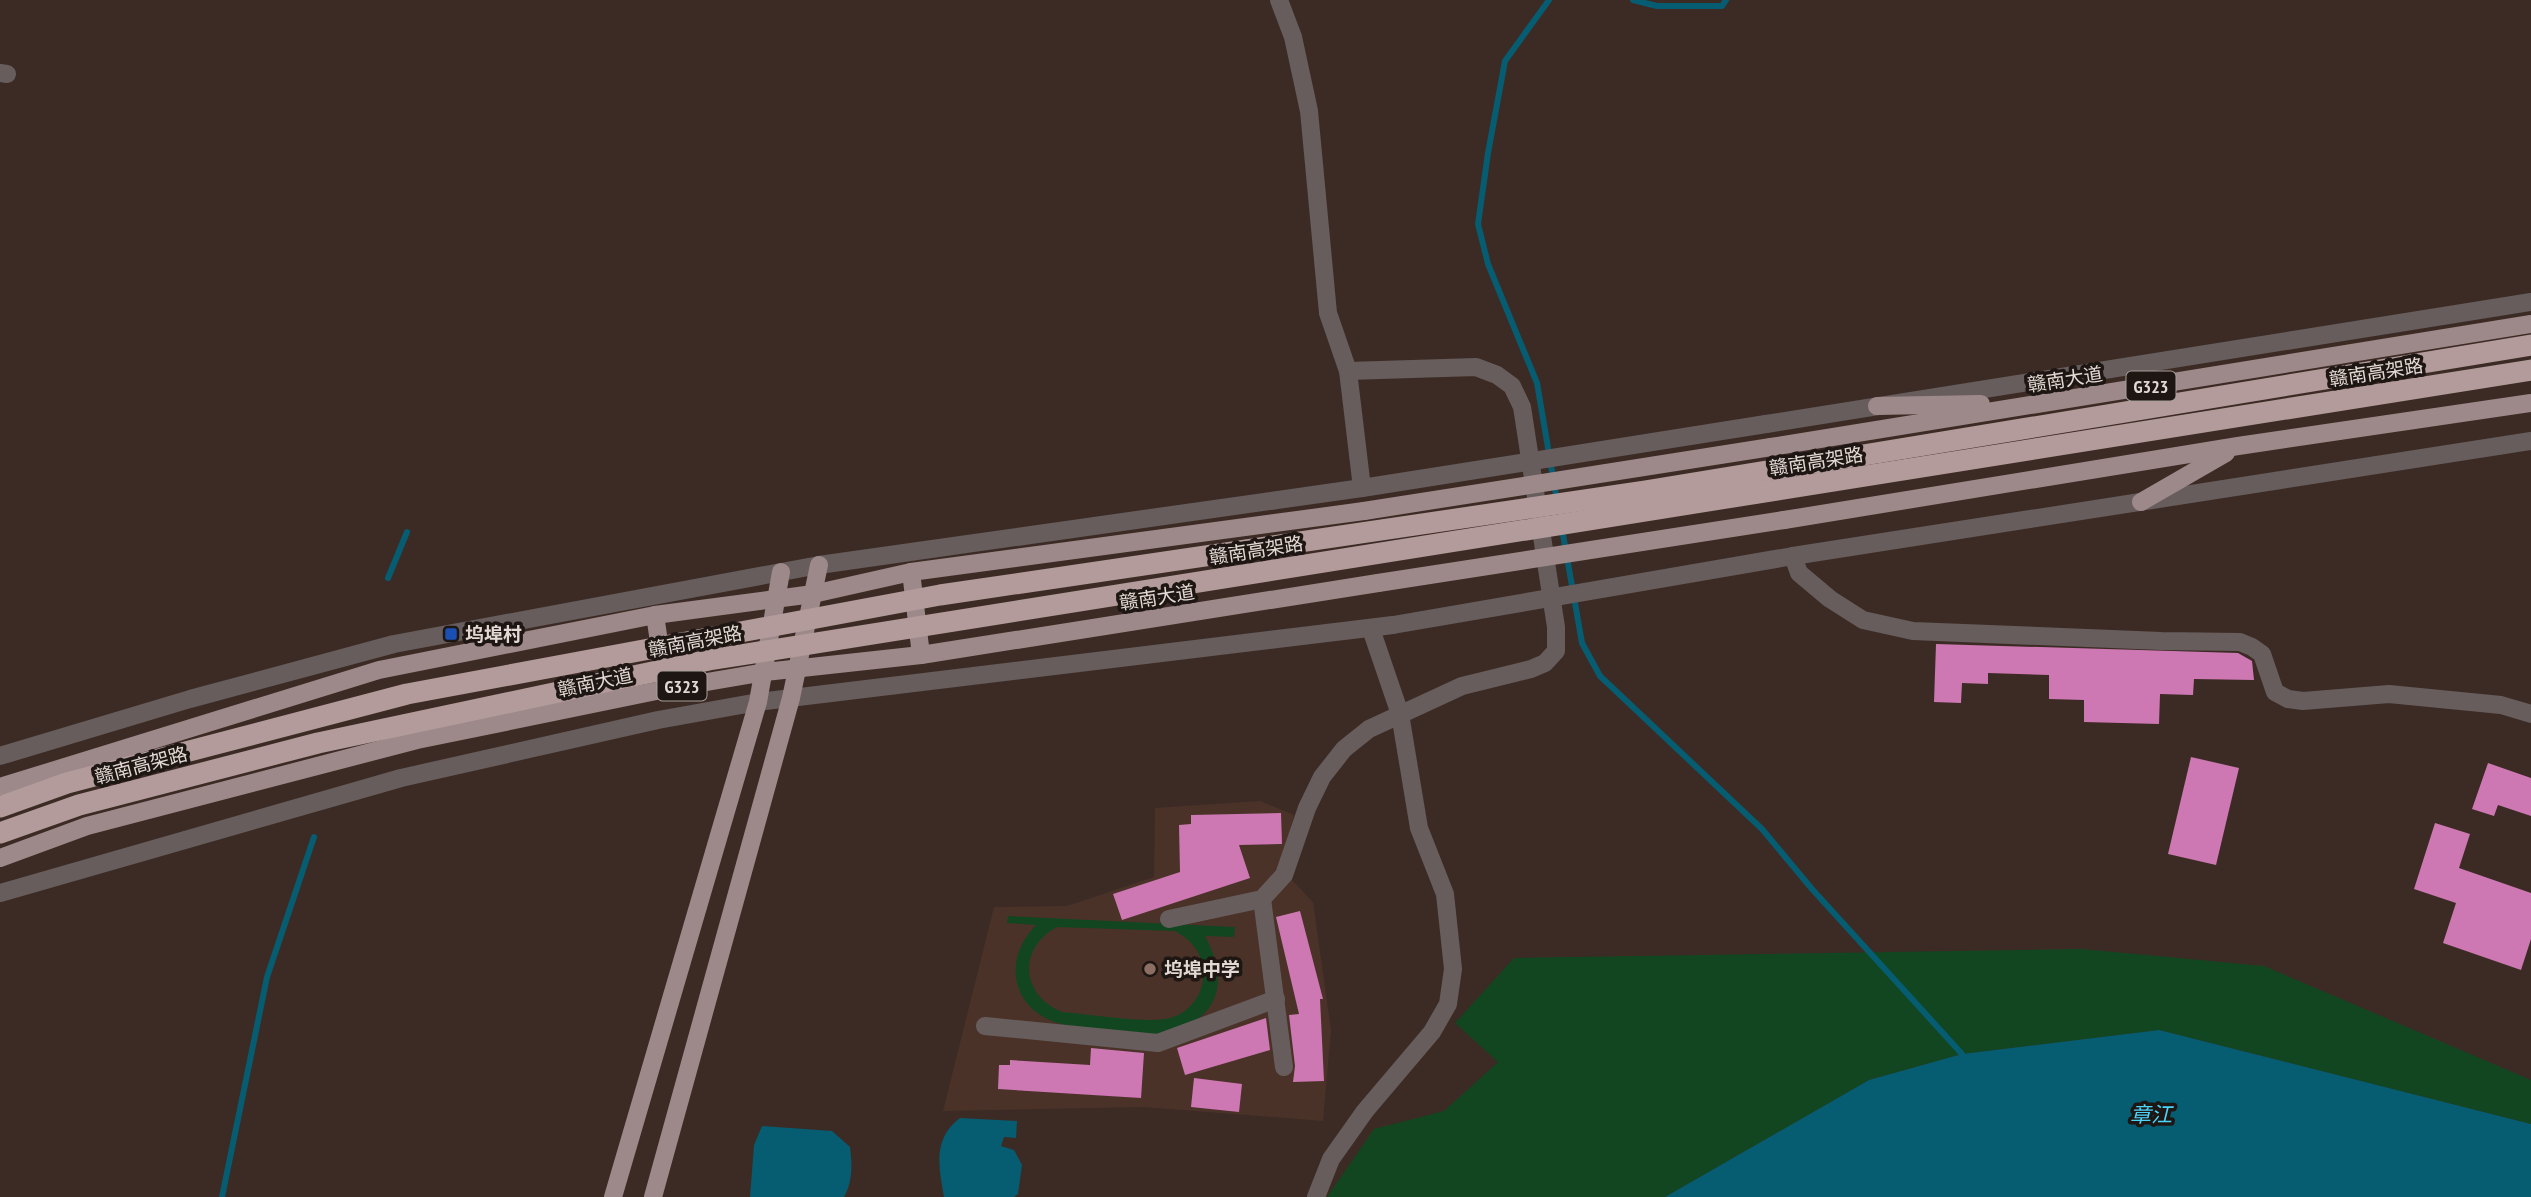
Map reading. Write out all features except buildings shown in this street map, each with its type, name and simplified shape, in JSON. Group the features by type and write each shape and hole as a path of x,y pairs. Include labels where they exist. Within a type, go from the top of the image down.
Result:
{"highway":[{"name":"赣南高架路","path":"0,807 67,783 407,694 940,595 1660,489 2531,345"},
{"name":"赣南高架路","path":"0,833 79,805 318,743 709,660 2531,370"}],"main road":[{"name":"赣南大道","path":"911,572 1364,511 2531,324"},
{"path":"2141,502 2238,446 2531,402"},
{"path":"1877,406 2045,404"},
{"name":"赣南大道","path":"0,858 87,826 404,744 666,689 765,672 921,655 2238,446"},
{"path":"653,1197 791,698 819,565"},
{"path":"613,1197 758,702 781,572"},
{"path":"0,787 379,670 655,615 774,601 911,572 921,655"},
{"path":"655,615 666,689"}],"street":[{"path":"1279,0 1293,37 1309,111 1328,313 1348,371 1358,474 1362,488"},
{"path":"0,756 190,699 394,645 819,565 1362,488 2531,302"},
{"path":"1169,919 1262,899 1284,875 1307,808 1322,778 1344,749 1370,729 1462,686 1531,669 1545,663 1556,651 1556,627 1522,407 1512,386 1497,375 1476,367 1348,371"},
{"path":"0,893 401,778 658,720 758,702 1371,629 1793,556 2531,441"},
{"path":"1793,556 1800,573 1830,599 1863,620 1913,631 2240,642 2262,654 2276,692 2288,699 2303,701 2389,694 2491,704 2531,714"},
{"path":"1316,1197 1331,1159 1365,1111 1432,1032 1448,1004 1453,969 1445,894 1419,828 1400,714 1371,629"},
{"path":"1262,899 1284,1067"},
{"path":"985,1026 1158,1043 1276,999"}],"shaded area":[{"name":"坞埠中学","path":"1260,801 1294,815 1280,868 1313,902 1331,1030 1323,1121 1144,1107 943,1111 994,907 1067,906 1154,877 1155,808"}],"green space":[{"path":"1008,916 1235,927 1234,937 1205,936 1217,972 1217,987 1213,1001 1205,1013 1177,1030 1151,1036 1065,1025 1047,1019 1033,1010 1023,998 1016,970 1018,955 1025,939 1036,925 1007,923","holes":["1057,927 1175,931 1197,951 1202,962 1203,976 1196,999 1185,1011 1170,1018 1133,1019 1062,1012 1048,1004 1032,983 1029,971 1035,947"]},
{"path":"2082,949 2264,966 2531,1080 2531,1124 2159,1030 1962,1054 1869,1080 1665,1197 1327,1197 1374,1129 1444,1111 1498,1062 1455,1023 1514,958"}],"water":[{"name":"章江","path":"2159,1030 2531,1124 2531,1197 1665,1197 1869,1080 1962,1054"},
{"path":"960,1118 1017,1121 1016,1138 1004,1137 1001,1146 1014,1150 1022,1165 1018,1194 1014,1197 944,1197 939,1165 941,1145 951,1126"},
{"path":"762,1126 832,1131 850,1147 850,1179 844,1197 750,1197 754,1145"}],"waterway":[{"path":"1549,0 1505,61 1478,224 1488,264 1537,383 1557,501"},
{"path":"1633,0 1657,6 1722,6 1726,0"},
{"path":"1562,529 1582,643 1600,676 1762,829 1812,889 1962,1054 1963,1062"},
{"path":"388,578 407,532"},
{"path":"222,1197 267,977 314,837"}],"place":[{"name":"坞埠村","path":"451,634"},
{"name":"坞埠中学","path":"1150,969"}]}
